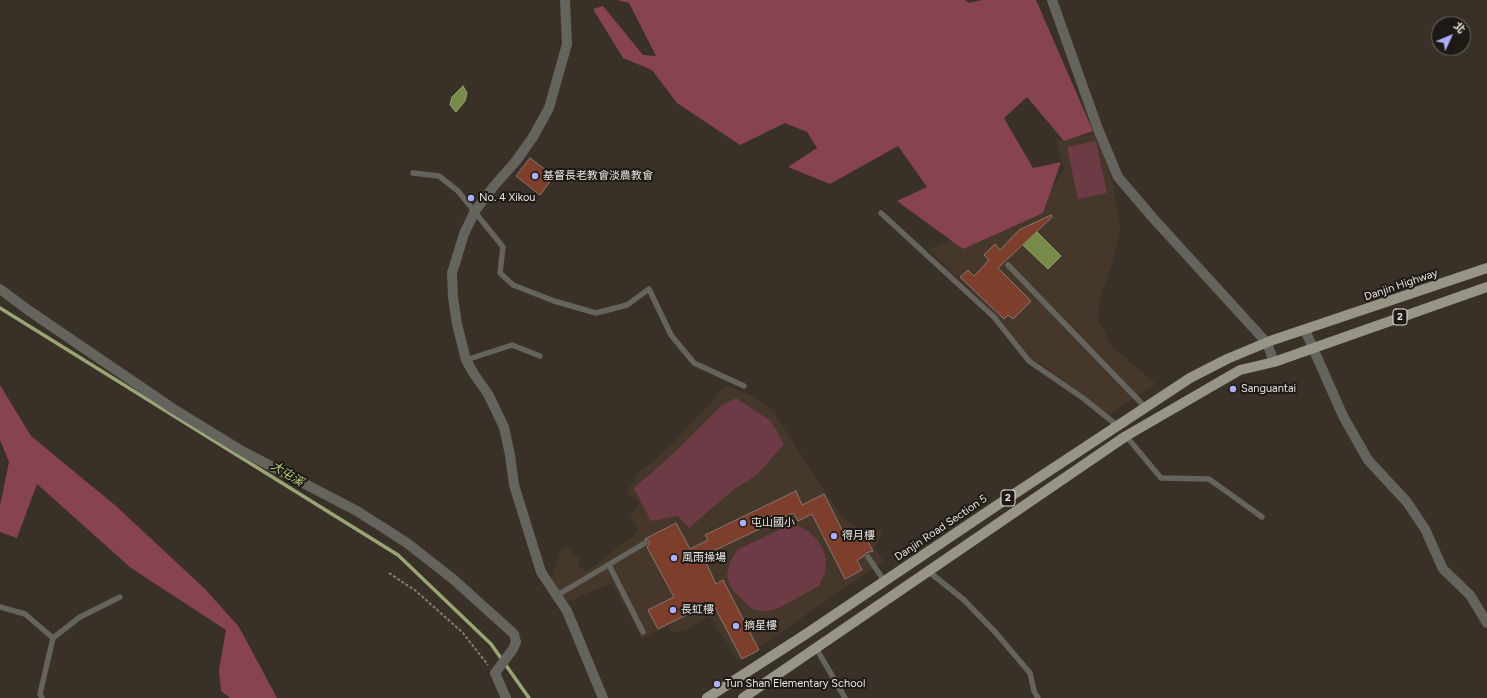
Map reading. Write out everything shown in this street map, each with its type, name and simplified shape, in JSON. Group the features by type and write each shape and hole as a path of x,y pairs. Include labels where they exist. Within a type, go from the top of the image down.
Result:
{"main road":[{"name":"Danjin Highway","path":"1322,324 1487,268"},
{"name":"2","path":"743,698 1126,436 1240,370 1274,362 1487,287"},
{"name":"Danjin Road Section 5","path":"707,698 885,582 998,504 1190,378 1226,359 1322,324"},
{"path":"780,651 790,666"}],"street":[{"path":"565,0 567,44 549,108 516,161 494,186 476,211 464,234 452,273 456,324 466,360 488,394 504,427 514,485 541,572 567,611 603,698"},
{"path":"1052,0 1098,129 1118,177 1158,224 1267,343 1274,362"},
{"path":"0,289 28,310 172,408 242,451 357,511 407,543 453,579 514,634 516,642 497,671 506,698"},
{"path":"1305,330 1343,416 1368,460 1407,502 1425,529 1444,568 1470,595 1487,623"}],"lane":[{"path":"413,173 439,176 458,191 476,211 503,247 500,273 513,286 554,302 596,313 627,305 649,289 671,335 694,363 744,386"},
{"path":"881,214 994,317 1029,361 1083,398 1118,426"},
{"path":"1008,265 1146,408"},
{"path":"466,360 512,345 540,356"},
{"path":"1126,436 1162,478 1209,479 1262,517"},
{"path":"556,594 561,593 646,544"},
{"path":"868,557 885,582"},
{"path":"609,565 644,632"},
{"path":"928,571 964,599 996,633 1030,673 1034,691 1038,698"},
{"path":"42,698 40,694 53,638 80,617 120,597"},
{"path":"0,607 25,614 53,638"},
{"path":"816,648 846,698"}],"path":[{"path":"388,573 416,591 462,633 497,671"}],"shaded area":[{"path":"617,0 965,0 969,3 982,0 1036,0 1093,131 1064,141 1027,97 1004,118 1033,168 1061,162 1043,213 963,249 897,201 927,187 898,146 830,184 788,167 817,148 807,132 785,123 740,145 677,103 652,70 623,58 593,9 603,6 643,55 656,56 629,3"},
{"path":"463,86 467,93 465,101 456,112 450,105 452,97"},
{"path":"1096,133 1114,186 1120,230 1112,265 1100,298 1098,320 1113,347 1156,384 1109,415 1046,367 1031,359 1000,319 928,249 1038,211 1064,169 1056,140"},
{"path":"1096,141 1107,193 1078,199 1067,147"},
{"path":"1036,231 1061,256 1048,269 1022,244"},
{"path":"0,385 31,436 116,506 205,589 239,627 277,698 230,698 221,691 219,670 226,630 131,568 37,484 17,538 0,532 0,506 9,462 0,440"},
{"name":"屯山國小","path":"726,386 749,394 773,411 842,517 863,531 883,529 875,549 884,561 739,661 709,616 685,631 671,632 668,626 642,639 612,583 567,602 551,578 560,550 567,547 580,560 577,563 586,572 639,531 630,517 640,502 625,494 639,473 672,444"},
{"path":"736,398 771,421 784,444 758,474 733,490 689,528 678,516 651,521 634,488 675,452 721,406"},
{"path":"793,523 808,531 818,540 824,552 826,560 825,573 819,586 777,609 759,611 751,608 734,592 729,583 727,575 729,564 737,550"}],"building":[{"name":"基督長老教會淡農教會","path":"530,158 554,176 540,195 516,176"},
{"path":"1051,215 1052,217 998,268 1031,301 1013,319 1008,315 1004,319 960,277 968,270 974,276 989,260 984,255 995,244 1000,250 1019,230"},
{"path":"796,491 802,505 824,494 848,542 864,534 873,551 866,553 857,560 862,570 845,579 812,514 798,521 793,513 703,556 716,584 723,580 759,650 742,659 712,602 658,629 648,610 674,597 647,547 649,545 649,541 645,539 676,523 690,549 708,540 705,535"}],"waterway":[{"name":"大屯溪","path":"0,308 398,555 491,644 529,698"}],"place":[{"name":"基督長老教會淡農教會","path":"535,176"},
{"name":"No. 4 Xikou","path":"471,198"},
{"name":"Sanguantai","path":"1233,389"},
{"name":"屯山國小","path":"743,523"},
{"name":"得月樓","path":"834,536"},
{"name":"風雨操場","path":"674,558"},
{"name":"長虹樓","path":"673,610"},
{"name":"摘星樓","path":"736,626"},
{"name":"Tun Shan Elementary School","path":"717,684"}]}
